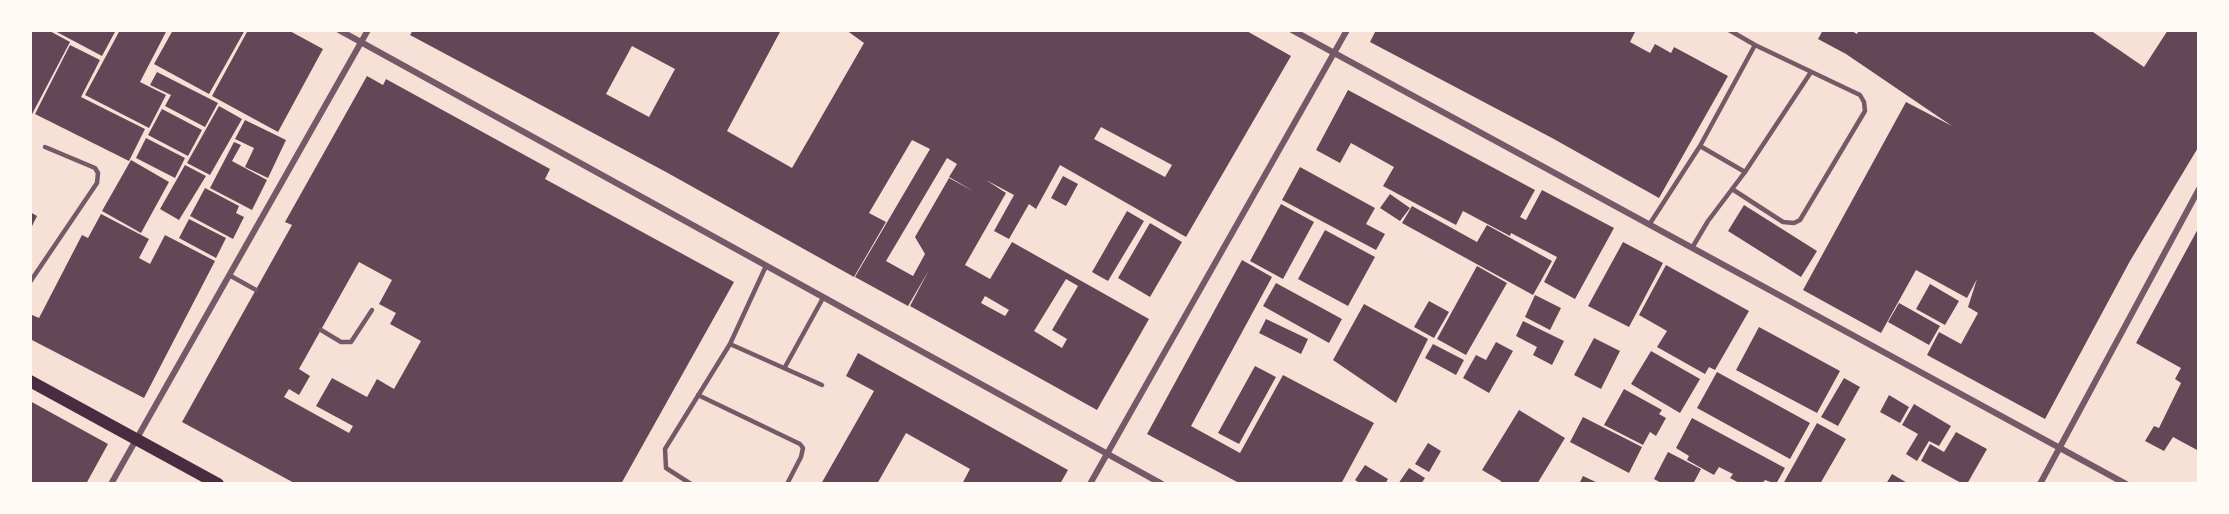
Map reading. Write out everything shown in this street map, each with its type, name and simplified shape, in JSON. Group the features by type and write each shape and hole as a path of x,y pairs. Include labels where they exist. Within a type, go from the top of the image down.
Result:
{"main road":[{"path":"30,381 218,484"}],"street":[{"path":"339,30 1162,484"},
{"path":"111,484 368,30"},
{"path":"1292,30 2126,484"},
{"path":"1090,484 1347,30"},
{"path":"2040,484 2199,189"}],"lane":[{"path":"1729,30 1755,45 1860,95 1864,102 1864,111 1800,220 1794,223 1784,222 1732,189"},
{"path":"1649,225 1700,146 1755,45"},
{"path":"1692,248 1708,221 1745,172 1811,72"},
{"path":"1700,146 1745,172"},
{"path":"30,282 97,183 98,173 95,168 45,147"},
{"path":"691,484 666,468 665,449 730,344 766,266"},
{"path":"229,274 256,290"},
{"path":"785,367 823,298"},
{"path":"321,330 341,342 351,342 372,310"},
{"path":"730,344 822,385"},
{"path":"698,395 800,444 803,448 801,457 787,484"}],"building":[{"path":"30,30 48,30 70,42 30,118"},
{"path":"53,30 116,30 102,56"},
{"path":"120,30 167,30 140,82 166,95 149,128 85,95"},
{"path":"173,30 245,30 209,94 154,64"},
{"path":"248,30 288,30 323,49 278,132 212,96"},
{"path":"413,30 781,30 727,131 792,168 864,43 846,30 1245,30 1291,56 1186,237 1060,165 1036,209 1029,204 1009,239 994,231 1014,195 986,180 1006,193 965,265 990,279 1012,242 1149,319 1097,410 910,306 929,270 908,306 855,277 930,149 912,140 869,213 886,222 854,277 666,172 410,35","holes":["632,46 675,69 649,117 606,94","1101,127 1172,165 1165,177 1094,139","947,158 957,164 949,177 975,192 949,178 915,237 925,254 913,276 886,261","1066,279 1078,286 1052,330 1067,339 1062,348 1034,331","985,296 1009,310 1005,316 981,303"]},
{"path":"1376,30 1636,30 1630,42 1650,53 1655,44 1671,53 1674,47 1728,76 1659,198 1552,138 1370,42"},
{"path":"1823,30 1850,30 1857,34 1859,30 2090,30 2144,67 2168,30 2199,30 2199,146 2130,261 2045,419 1927,355 1939,332 1961,344 1978,313 1968,307 1977,279 1967,298 1916,270 1881,333 1803,290 1906,102 1952,126 1846,54 1818,39"},
{"path":"70,45 100,60 81,97 145,129 129,161 35,114"},
{"path":"157,72 218,103 205,127 165,106 171,95 150,85"},
{"path":"367,76 383,85 386,79 550,169 545,179 734,282 621,484 296,484 182,422 292,225 285,222","holes":["359,262 392,280 379,304 396,313 390,324 421,341 394,389 377,379 367,397 332,378 316,406 353,426 349,433 284,397 289,389 299,395 310,376 299,369"]},
{"path":"1348,90 1535,190 1520,217 1526,220 1542,190 1614,228 1575,299 1544,282 1557,257 1463,211 1456,225 1383,186 1394,167 1351,143 1340,163 1316,150"},
{"path":"219,106 242,119 210,175 187,163"},
{"path":"162,109 202,130 188,156 148,135"},
{"path":"245,120 286,140 268,178 245,167 254,148 235,139"},
{"path":"146,138 185,158 175,178 136,158"},
{"path":"234,142 241,145 232,161 267,180 252,210 210,188"},
{"path":"131,160 169,182 141,233 102,211"},
{"path":"185,165 206,176 179,220 160,209"},
{"path":"1300,167 1375,208 1366,224 1385,234 1376,250 1282,200"},
{"path":"1063,176 1078,184 1066,206 1051,198"},
{"path":"205,188 239,206 236,213 244,217 233,239 190,216"},
{"path":"1390,194 1410,208 1400,221 1380,208"},
{"path":"1281,204 1314,222 1283,279 1250,261"},
{"path":"1744,205 1817,251 1801,277 1728,231"},
{"path":"1412,206 1477,242 1487,225 1552,261 1533,295 1402,223"},
{"path":"1127,211 1144,221 1108,281 1092,272"},
{"path":"30,212 37,216 30,230"},
{"path":"101,214 149,239 139,258 150,264 165,235 215,261 144,398 30,339 30,314 39,318 82,235 88,238"},
{"path":"189,219 226,238 216,258 179,238"},
{"path":"1150,223 1182,242 1150,297 1118,278"},
{"path":"2199,227 2199,451 2173,437 2164,451 2145,441 2154,426 2159,428 2181,383 2175,379 2181,368 2136,343"},
{"path":"1325,230 1375,257 1348,306 1298,279"},
{"path":"1623,242 1663,263 1629,327 1588,306"},
{"path":"1242,260 1272,277 1191,426 1240,453 1283,375 1374,423 1341,484 1241,484 1147,434"},
{"path":"1666,265 1749,311 1715,370 1709,367 1705,374 1657,347 1667,331 1639,315"},
{"path":"1477,266 1507,283 1466,355 1437,339"},
{"path":"1276,283 1342,319 1329,343 1263,306"},
{"path":"1930,284 1959,301 1945,325 1916,309"},
{"path":"1535,295 1561,308 1550,330 1525,317"},
{"path":"1429,301 1449,312 1434,338 1414,327"},
{"path":"1899,303 1940,326 1929,345 1888,322"},
{"path":"1364,304 1428,339 1396,403 1333,360"},
{"path":"1266,319 1308,339 1301,354 1259,333"},
{"path":"1523,321 1564,341 1552,365 1533,355 1537,347 1516,336"},
{"path":"1759,327 1840,371 1817,413 1736,370"},
{"path":"1594,338 1620,351 1601,389 1574,375"},
{"path":"1496,342 1513,351 1489,393 1463,378 1476,355 1486,360"},
{"path":"1433,344 1464,360 1456,375 1425,358"},
{"path":"1651,351 1700,379 1680,413 1631,384"},
{"path":"858,353 1068,470 1060,484 962,484 970,469 906,433 877,484 821,484 874,391 846,376"},
{"path":"1255,366 1276,377 1239,444 1218,433"},
{"path":"1717,372 1810,423 1790,459 1697,408"},
{"path":"1844,378 1860,387 1838,426 1821,417"},
{"path":"1624,389 1662,410 1659,414 1666,418 1656,436 1650,432 1643,445 1604,425"},
{"path":"1889,395 1909,407 1900,423 1880,412"},
{"path":"30,401 108,444 86,484 30,484"},
{"path":"1914,404 1951,426 1939,446 1929,441 1917,461 1906,454 1918,434 1902,425"},
{"path":"1519,410 1565,438 1537,484 1500,484 1501,481 1482,470"},
{"path":"1583,417 1642,447 1629,473 1570,442"},
{"path":"1692,418 1785,468 1776,484 1765,480 1762,484 1741,484 1730,478 1733,474 1719,467 1714,475 1687,460 1689,456 1676,448"},
{"path":"1817,423 1846,439 1820,484 1783,484"},
{"path":"1956,432 1987,449 1967,484 1921,461 1930,444 1944,452"},
{"path":"1428,443 1441,451 1429,472 1415,464"},
{"path":"1668,452 1701,469 1693,484 1663,484 1654,479"},
{"path":"1365,465 1388,479 1385,484 1361,484 1355,480"},
{"path":"1409,468 1425,478 1421,484 1398,484"},
{"path":"1892,474 1909,484 1886,484"},
{"path":"1583,476 1600,484 1579,484"}]}
